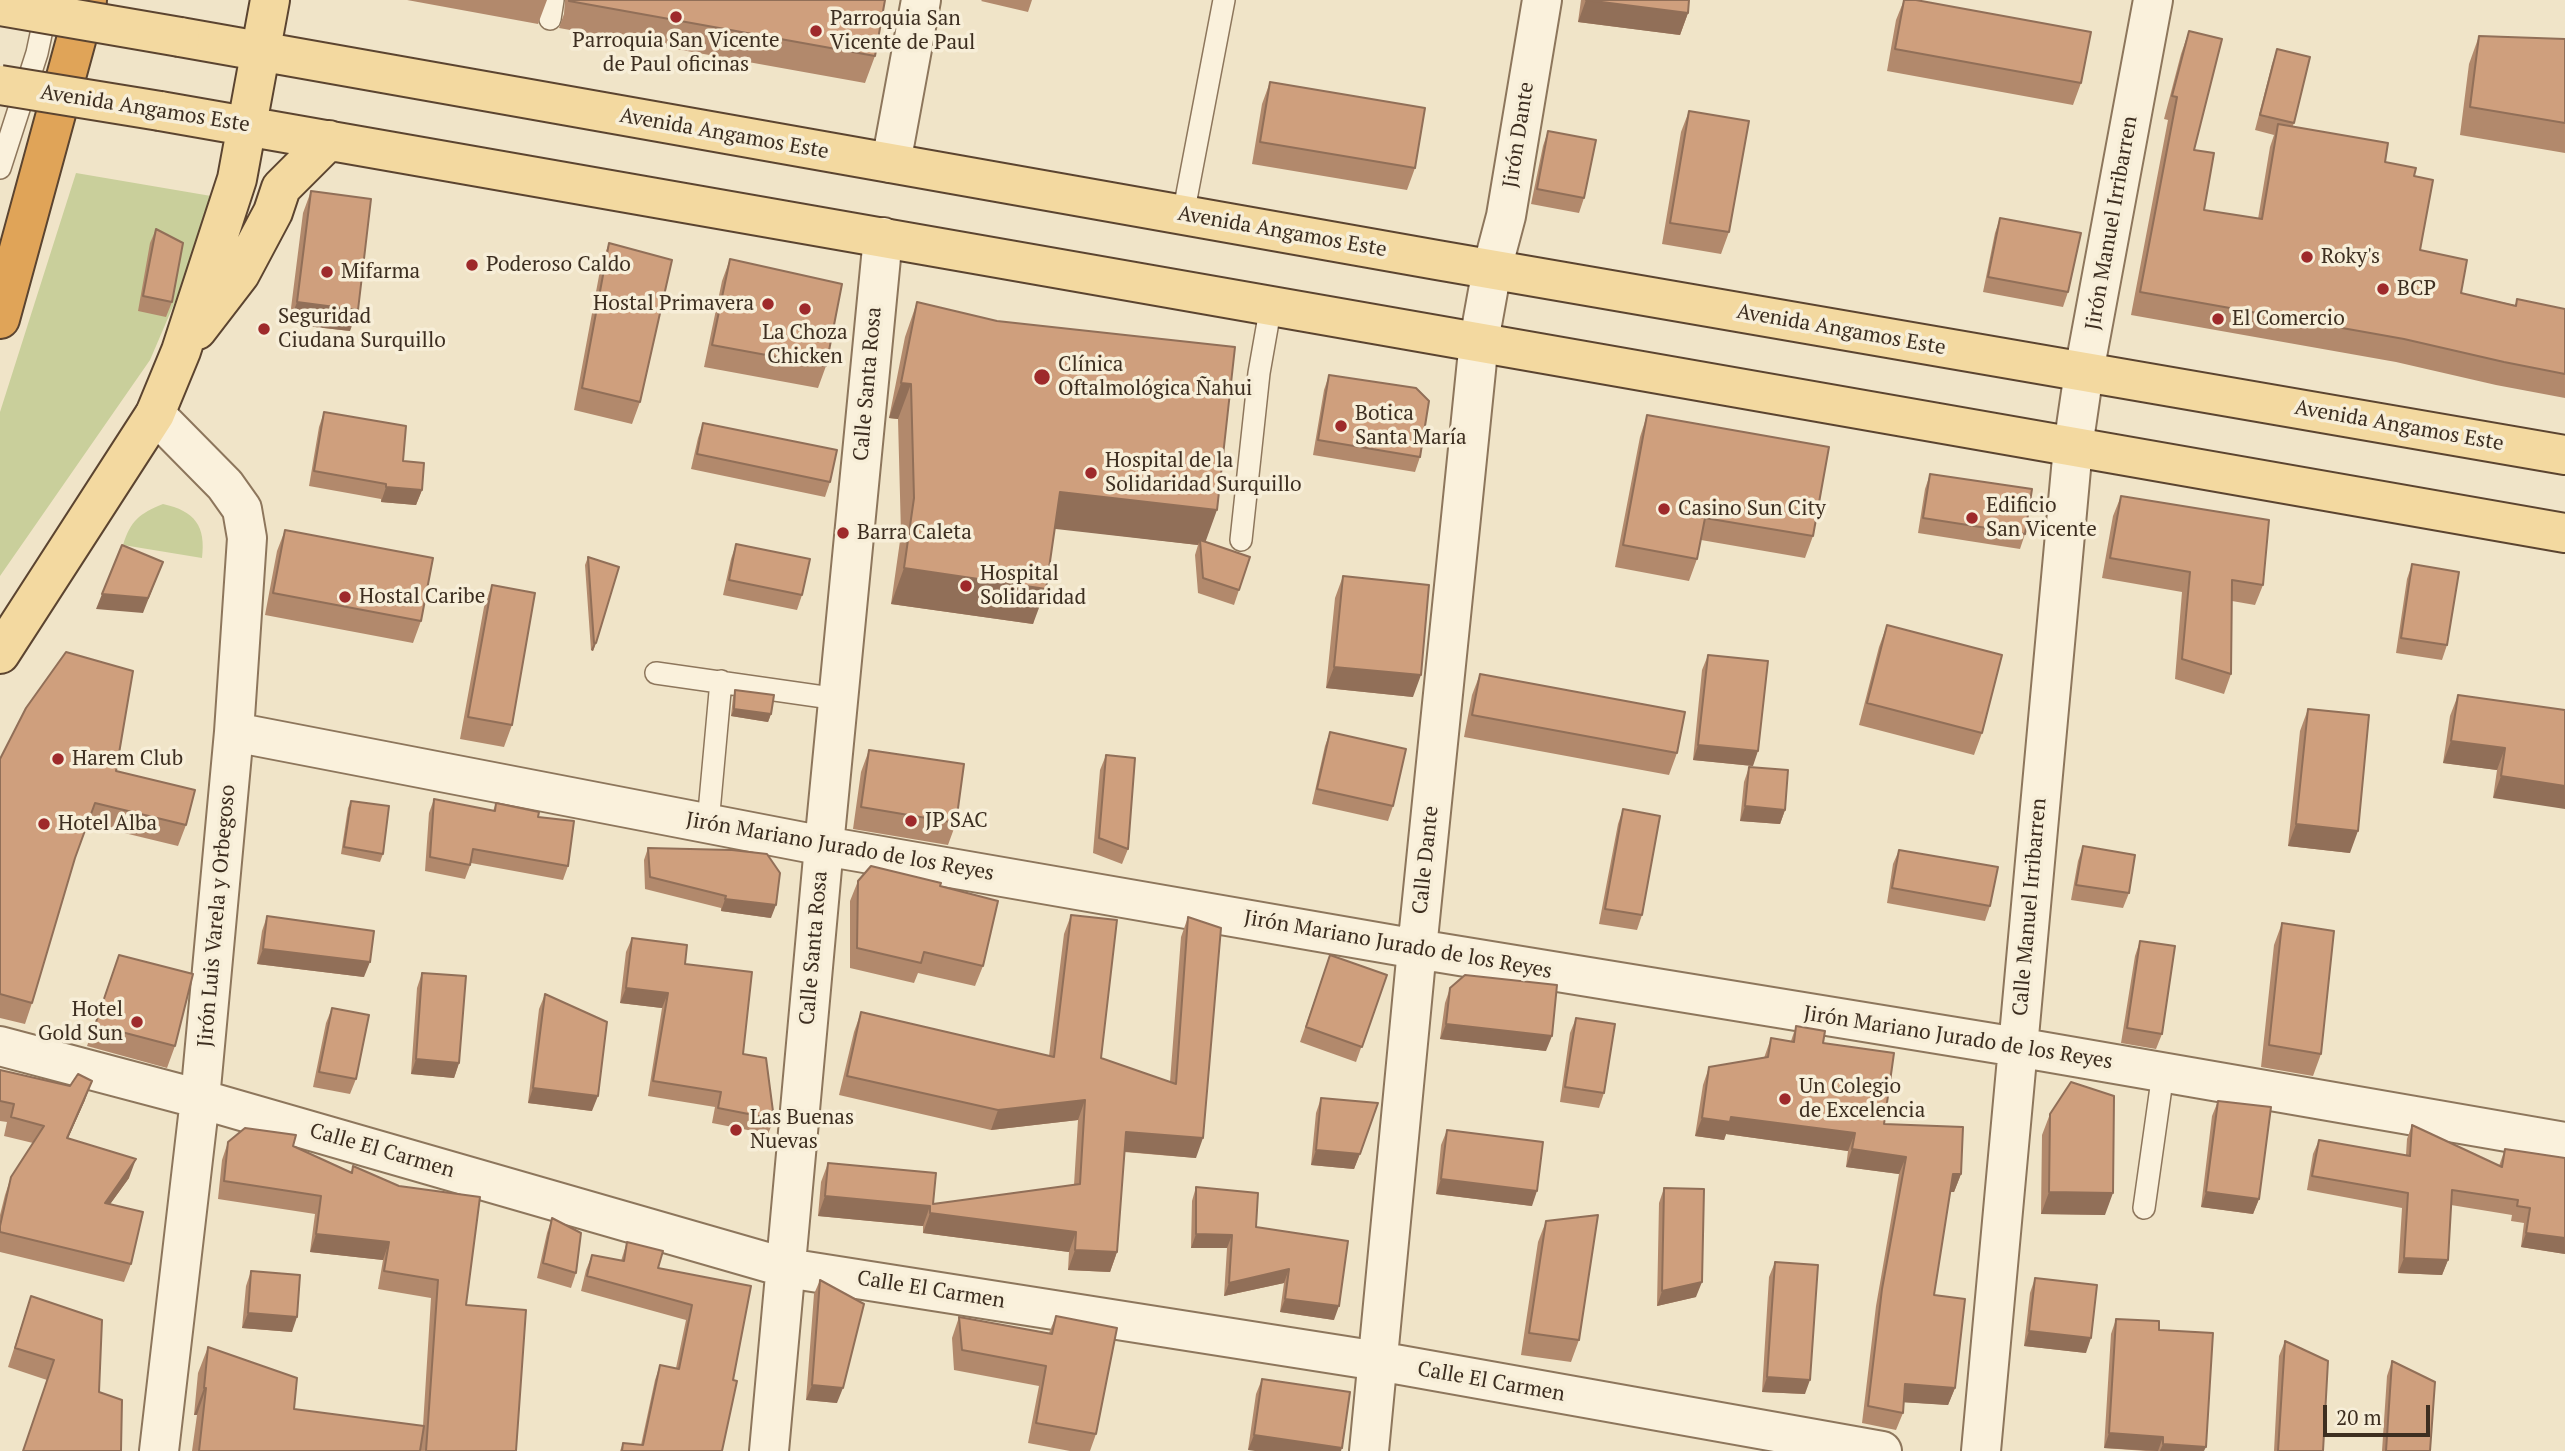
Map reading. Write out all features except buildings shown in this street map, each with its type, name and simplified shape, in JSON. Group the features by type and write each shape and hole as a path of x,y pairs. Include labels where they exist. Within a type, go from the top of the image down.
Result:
{"highway":[{"path":"0,318 87,0"}],"main road":[{"path":"0,654 155,414 181,351 237,179 270,0"},
{"name":"Avenida Angamos Este","path":"0,6 1492,270 2565,455"},
{"name":"Avenida Angamos Este","path":"0,85 248,125 2565,533"},
{"path":"181,351 240,274 273,212 281,188 329,140"}],"street":[{"path":"891,163 920,0"},
{"name":"Jirón Dante","path":"1492,270 1506,216 1542,0"},
{"name":"Jirón Manuel Irribarren","path":"2073,447 2084,372 2153,0"},
{"name":"Calle Santa Rosa","path":"769,1451 883,237"},
{"name":"Calle Dante","path":"1369,1451 1479,341 1492,270"},
{"name":"Jirón Luis Varela y Orbegoso","path":"155,414 225,485 242,509 247,538 234,732 200,1099 159,1451"},
{"name":"Calle Manuel Irribarren","path":"1982,1451 2073,447"},
{"name":"Jirón Mariano Jurado de los Reyes","path":"234,732 824,846 1417,949 2017,1047 2565,1142"},
{"name":"Calle El Carmen","path":"0,1046 200,1099 787,1268 1378,1362 1882,1451"}],"lane":[{"path":"0,168 37,53 48,0"},
{"path":"1183,215 1224,0"},
{"path":"1241,540 1259,373 1271,305"},
{"path":"656,673 838,699"},
{"path":"708,823 721,681"},
{"path":"2144,1208 2163,1073"}],"green space":[{"path":"76,173 211,196 180,290 150,360 0,576 0,412"},
{"path":"163,504 183,511 196,522 202,537 202,558 123,545 129,529 137,519"}],"place":[{"name":"Parroquia San Vicente de Paul oficinas","path":"676,17"},
{"name":"Parroquia San Vicente de Paul","path":"816,31"},
{"name":"Roky's","path":"2307,257"},
{"name":"Poderoso Caldo","path":"472,265"},
{"name":"Mifarma","path":"327,272"},
{"name":"BCP","path":"2383,289"},
{"name":"Hostal Primavera","path":"768,304"},
{"name":"La Choza Chicken","path":"805,309"},
{"name":"El Comercio","path":"2218,319"},
{"name":"Seguridad Ciudana Surquillo","path":"264,329"},
{"name":"Clínica Oftalmológica Ñahui","path":"1042,377"},
{"name":"Botica Santa María","path":"1341,426"},
{"name":"Hospital de la Solidaridad Surquillo","path":"1091,473"},
{"name":"Casino Sun City","path":"1664,509"},
{"name":"Edificio San Vicente","path":"1972,518"},
{"name":"Barra Caleta","path":"843,533"},
{"name":"Hospital Solidaridad","path":"966,586"},
{"name":"Hostal Caribe","path":"345,597"},
{"name":"Harem Club","path":"58,759"},
{"name":"JP SAC","path":"911,821"},
{"name":"Hotel Alba","path":"44,824"},
{"name":"Hotel Gold Sun","path":"137,1022"},
{"name":"Un Colegio de Excelencia","path":"1785,1099"},
{"name":"Las Buenas Nuevas","path":"736,1130"}]}
